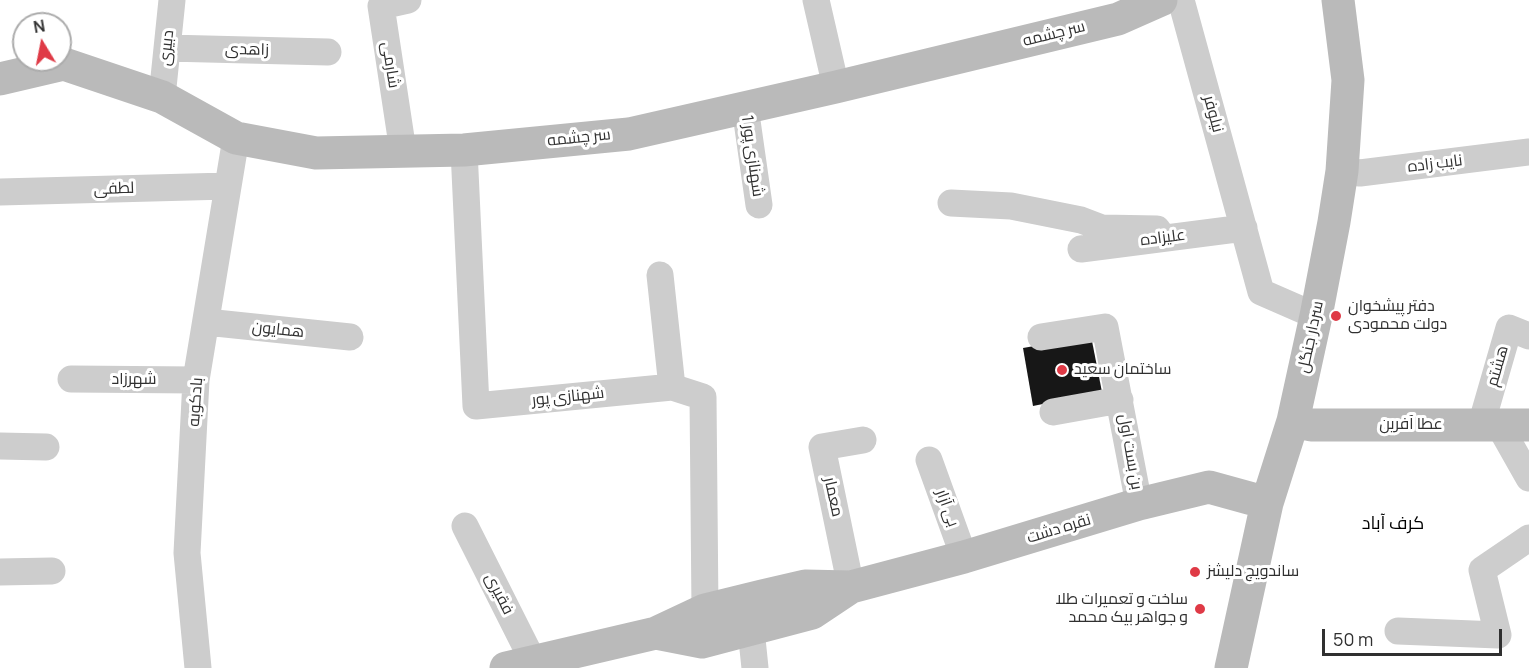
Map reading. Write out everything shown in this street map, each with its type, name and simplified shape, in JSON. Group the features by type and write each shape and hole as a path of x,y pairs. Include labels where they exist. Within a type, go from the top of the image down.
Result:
{"street":[{"name":"دبیری","path":"162,97 172,0"},
{"name":"شارمی","path":"403,151 381,6 408,0"},
{"path":"816,0 836,87"},
{"name":"سر چشمه","path":"0,79 63,64 162,97 236,138 316,153 464,150 629,134 836,87 1115,9 1161,0"},
{"name":"نیلوفر","path":"1181,0 1261,292 1316,316"},
{"name":"سردار جنگل","path":"1230,668 1267,502 1293,421 1334,222 1341,171 1348,80 1338,0"},
{"name":"زاهدی","path":"167,48 328,52"},
{"name":"شهنازی پور 1","path":"745,107 759,205"},
{"name":"بادکوبه","path":"198,668 187,553 196,380 236,138"},
{"name":"شهنازی پور","path":"464,150 476,406 672,387 703,397 705,610"},
{"name":"نایب زاده","path":"1341,171 1360,173 1529,152"},
{"name":"لطفی","path":"0,192 228,186"},
{"path":"951,203 1011,206 1081,219 1102,228 1157,228 1163,238"},
{"name":"علیزاده","path":"1081,249 1244,228"},
{"path":"660,275 672,387"},
{"name":"همایون","path":"206,322 350,337"},
{"name":"بن بست اول","path":"1041,337 1105,327 1139,504"},
{"name":"هشتم","path":"1503,425 1509,328 1529,336"},
{"name":"شهرزاد","path":"71,379 196,380"},
{"name":"بن بست اول","path":"1053,412 1120,400"},
{"name":"عطا آفرین","path":"1293,421 1311,424 1503,425"},
{"path":"1503,425 1529,478"},
{"name":"معمار","path":"851,587 822,447 863,440"},
{"path":"0,446 46,447"},
{"name":"بی آزار","path":"929,459 964,557"},
{"name":"نقره دشت","path":"656,633 702,642 749,614 804,586 851,587 964,557 1139,504 1209,487 1267,502"},
{"name":"فقیری","path":"465,526 519,664"},
{"path":"1398,631 1498,635 1482,570 1529,538"},
{"path":"0,572 52,571"},
{"name":"نقره دشت","path":"519,664 656,633 705,610 749,614"},
{"path":"749,614 755,668"}],"building":[{"name":"ساختمان سعید","path":"1091,336 1102,392 1033,406 1023,348"}],"place":[{"name":"دفتر پیشخوان دولت محمودی","path":"1336,316"},
{"name":"ساختمان سعید","path":"1062,370"},
{"name":"ساندویچ دلیشز","path":"1195,572"},
{"name":"ساخت و تعمیرات طلا و جواهر بیک محمد","path":"1200,609"}],"district":[{"name":"کرف آباد","path":"1393,524"}]}
